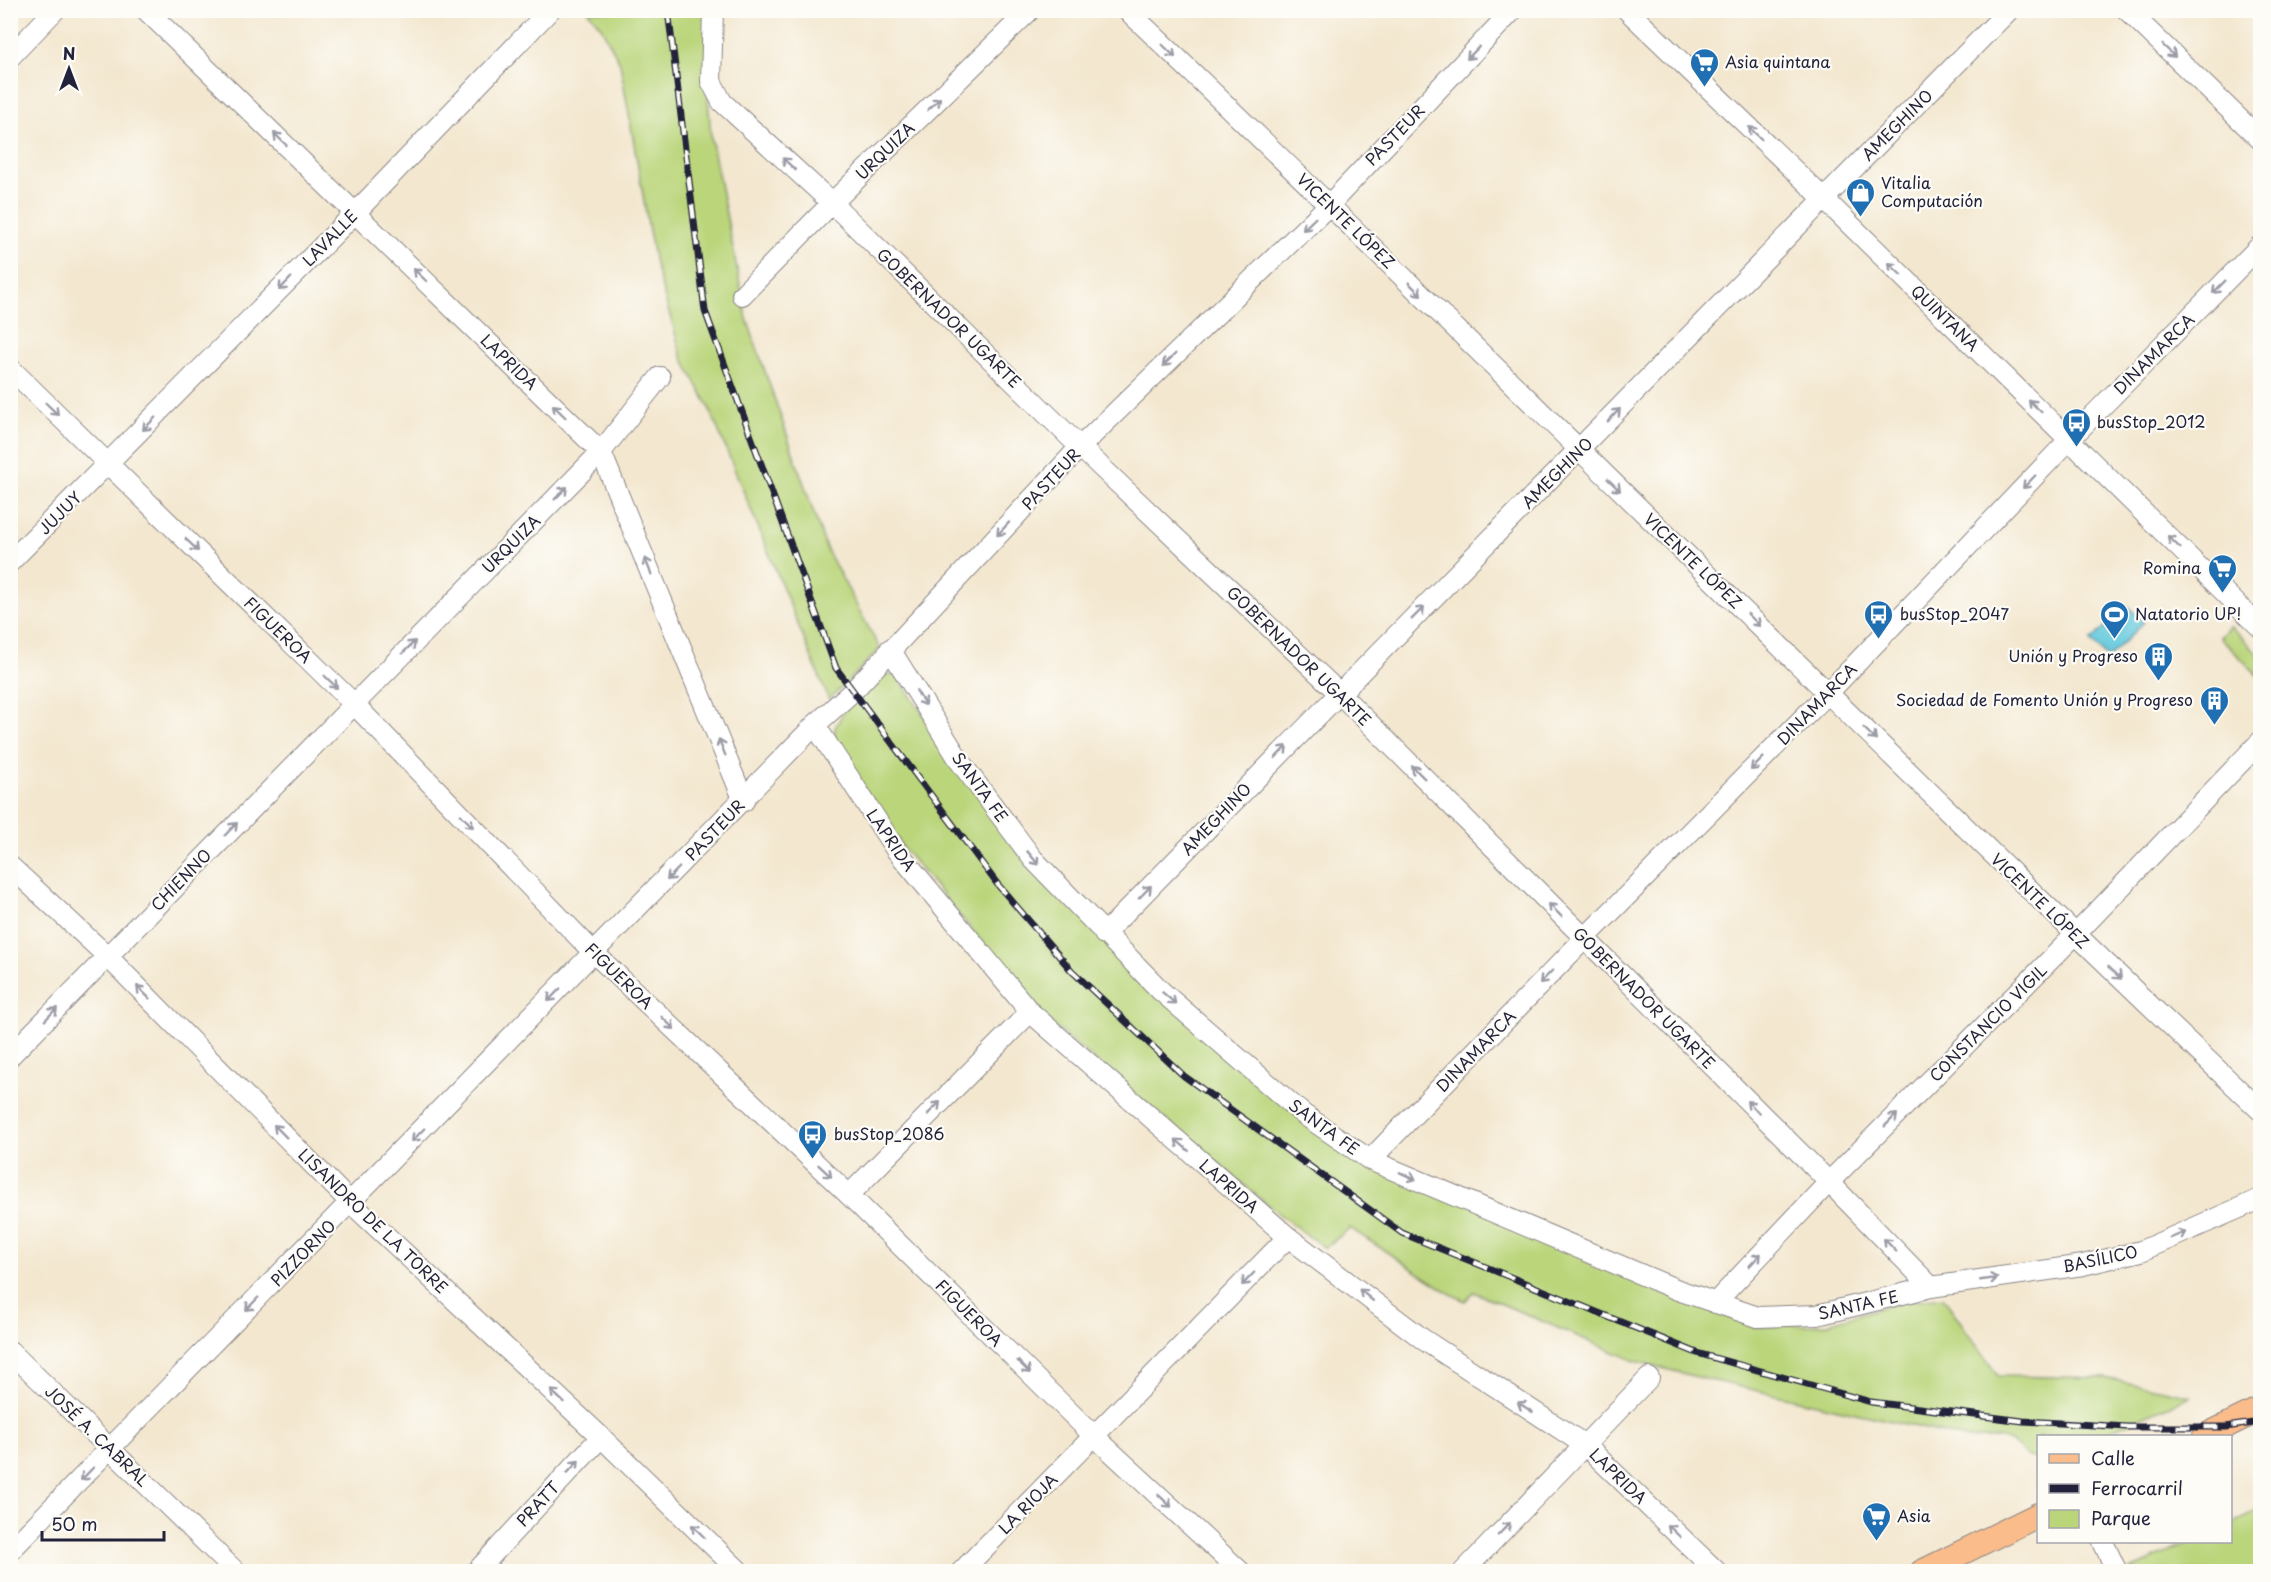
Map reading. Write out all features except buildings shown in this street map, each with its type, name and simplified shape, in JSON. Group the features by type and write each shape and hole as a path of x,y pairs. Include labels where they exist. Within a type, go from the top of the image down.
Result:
{"main road":[{"path":"2209,1435 2260,1409"},
{"path":"1922,1572 2037,1515"}],"street":[{"path":"10,57 55,10"},
{"name":"LAPRIDA","path":"146,10 601,452 744,801"},
{"name":"LAVALLE","path":"109,464 550,10"},
{"name":"GOBERNADOR UGARTE","path":"713,10 711,81 722,102 832,203 1080,447 1339,693 1829,1182 1931,1287"},
{"name":"URQUIZA","path":"742,294 1030,10"},
{"name":"VICENTE LÓPEZ","path":"1127,10 1330,204 1579,451 2075,935 2260,1110"},
{"name":"PASTEUR","path":"595,954 815,725 853,690 1080,447 1330,204 1513,10"},
{"name":"QUINTANA","path":"1627,10 1824,199 2260,627"},
{"name":"AMEGHINO","path":"1104,934 2009,10"},
{"path":"2127,10 2260,139"},
{"name":"DINAMARCA","path":"1370,1160 1584,939 1828,693 2069,440 2260,246"},
{"name":"FIGUEROA","path":"10,368 354,704 595,954 849,1195 1094,1436 1241,1572"},
{"name":"URQUIZA","path":"354,704 601,452 660,377"},
{"name":"JUJUY","path":"10,562 109,464"},
{"name":"SANTA FE","path":"890,649 967,772 1033,859 1161,991 1304,1114 1370,1160 1677,1290 1758,1317 1817,1315 1931,1287"},
{"name":"CHIENNO","path":"10,1056 354,704"},
{"name":"LAPRIDA","path":"815,725 896,850 1030,1012 1288,1237 1424,1340 1585,1445 1717,1572"},
{"name":"CONSTANCIO VIGIL","path":"1715,1303 1829,1182 2075,935 2260,742"},
{"name":"LISANDRO DE LA TORRE","path":"10,866 107,956 351,1203 601,1437 740,1572"},
{"name":"PIZZORNO","path":"10,1551 595,954"},
{"path":"849,1195 1030,1012"},
{"name":"BASÍLICO","path":"1931,1287 2083,1265 2141,1251 2260,1199"},
{"path":"1094,1436 1288,1237"},
{"name":"JOSÉ A. CABRAL","path":"10,1351 236,1572"},
{"path":"1463,1572 1649,1378"},
{"name":"LA RIOJA","path":"961,1572 1094,1436"},
{"name":"PRATT","path":"479,1570 601,1437"},
{"path":"2103,1543 2117,1572"}],"green space":[{"path":"588,11 708,11 707,82 711,138 747,319 826,548 880,649 829,700 708,405 682,357 655,264 620,63 601,27"},
{"path":"2230,626 2260,655 2260,678 2220,637"},
{"path":"891,674 899,679 1022,858 1305,1121 1612,1270 1754,1327 1825,1324 1900,1302 1943,1297 1998,1376 2105,1378 2191,1396 2100,1435 2037,1435 2037,1459 2032,1458 2004,1439 1970,1439 1635,1361 1474,1292 1465,1301 1350,1228 1325,1248 1280,1215 1050,1023 903,848 834,743 835,728 845,709 882,675"},
{"path":"2260,1510 2260,1571 2127,1571 2190,1543 2232,1543 2232,1524"}],"water":[{"path":"2126,605 2144,622 2108,658 2091,641"}],"railway":[{"path":"668,10 705,311 836,668 998,885 1072,971 1184,1076 1402,1233 1697,1353 1871,1402 2023,1421 2128,1427 2226,1427 2260,1422"}],"place":[{"name":"Asia quintana","path":"1704,88"},
{"name":"Vitalia Computación","path":"1860,218"},
{"name":"busStop_2012","path":"2076,448"},
{"name":"Romina","path":"2222,594"},
{"name":"busStop_2047","path":"1879,640"},
{"name":"Natatorio UP!","path":"2114,640"},
{"name":"Unión y Progreso","path":"2159,682"},
{"name":"Sociedad de Fomento Unión y Progreso","path":"2214,726"},
{"name":"busStop_2086","path":"813,1160"},
{"name":"Asia","path":"1876,1542"}]}
